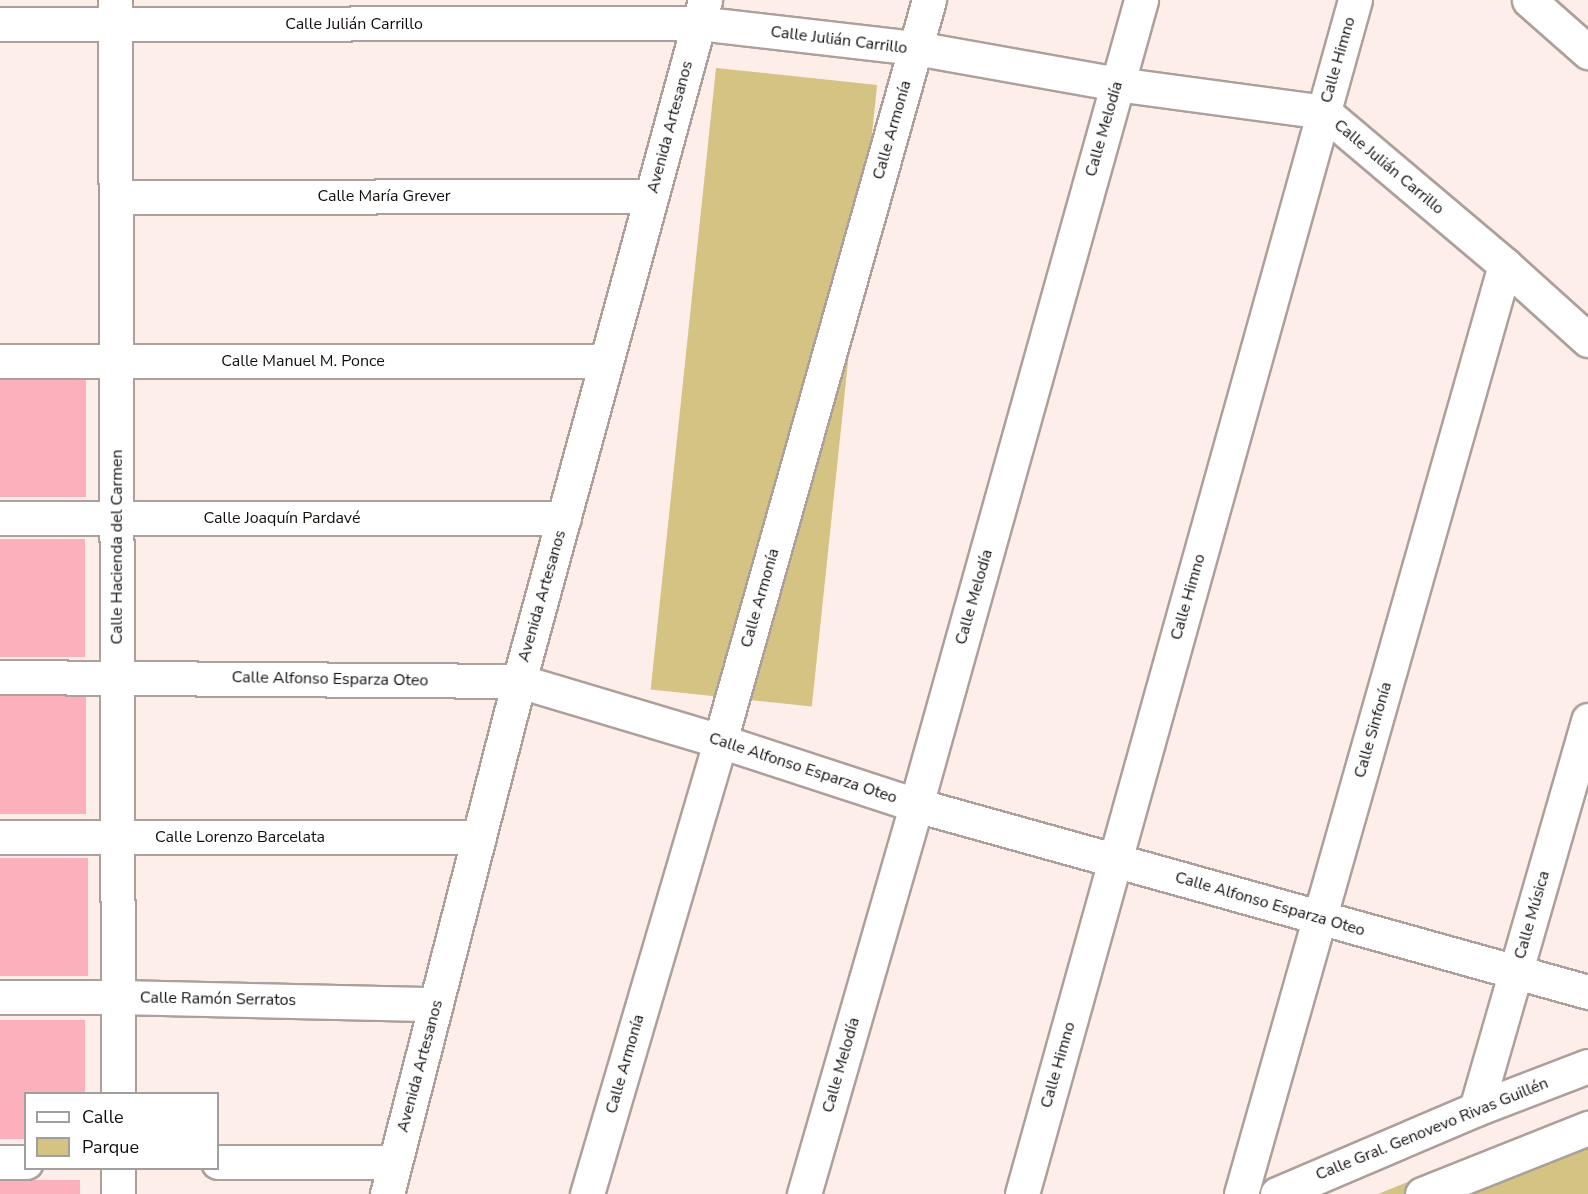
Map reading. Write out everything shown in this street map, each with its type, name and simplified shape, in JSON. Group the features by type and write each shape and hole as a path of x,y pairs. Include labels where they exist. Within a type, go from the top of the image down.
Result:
{"street":[{"name":"Calle Armonía","path":"587,1194 720,741 929,0"},
{"name":"Calle Melodía","path":"804,1194 916,805 1141,0"},
{"name":"Calle Himno","path":"1022,1194 1355,0"},
{"path":"1529,0 1588,52"},
{"name":"Calle Julián Carrillo","path":"0,24 115,12 702,12 1117,84 1324,112 1588,340"},
{"name":"Calle Hacienda del Carmen","path":"115,12 118,1092"},
{"name":"Avenida Artesanos","path":"387,1194 519,681 702,12"},
{"name":"Calle María Grever","path":"116,197 651,196"},
{"name":"Calle Sinfonía","path":"1241,1194 1505,266"},
{"name":"Calle Manuel M. Ponce","path":"0,361 606,361"},
{"name":"Calle Joaquín Pardavé","path":"0,518 564,518"},
{"name":"Calle Alfonso Esparza Oteo","path":"0,677 519,681 720,741 916,805 1588,992"},
{"name":"Calle Música","path":"1476,1109 1588,720"},
{"name":"Calle Lorenzo Barcelata","path":"0,837 479,837"},
{"name":"Calle Ramón Serratos","path":"0,997 118,997 436,1004"},
{"name":"Calle Gral. Genovevo Rivas Guillén","path":"1277,1194 1476,1109 1588,1066"},
{"path":"1422,1194 1588,1128"},
{"path":"0,1162 24,1162"},
{"path":"219,1162 395,1162"},
{"path":"118,1170 118,1194"}],"green space":[{"path":"716,68 877,85 812,707 651,690"},
{"path":"1588,1109 1588,1194 1378,1194"}],"building":[{"path":"0,379 86,379 86,497 0,497"},
{"path":"0,539 85,539 85,657 0,657"},
{"path":"0,695 86,695 86,814 0,814"},
{"path":"0,858 88,858 88,976 0,976"},
{"path":"0,1020 85,1020 85,1092 24,1092 24,1139 0,1139"},
{"path":"0,1180 80,1180 80,1194 0,1194"}]}
